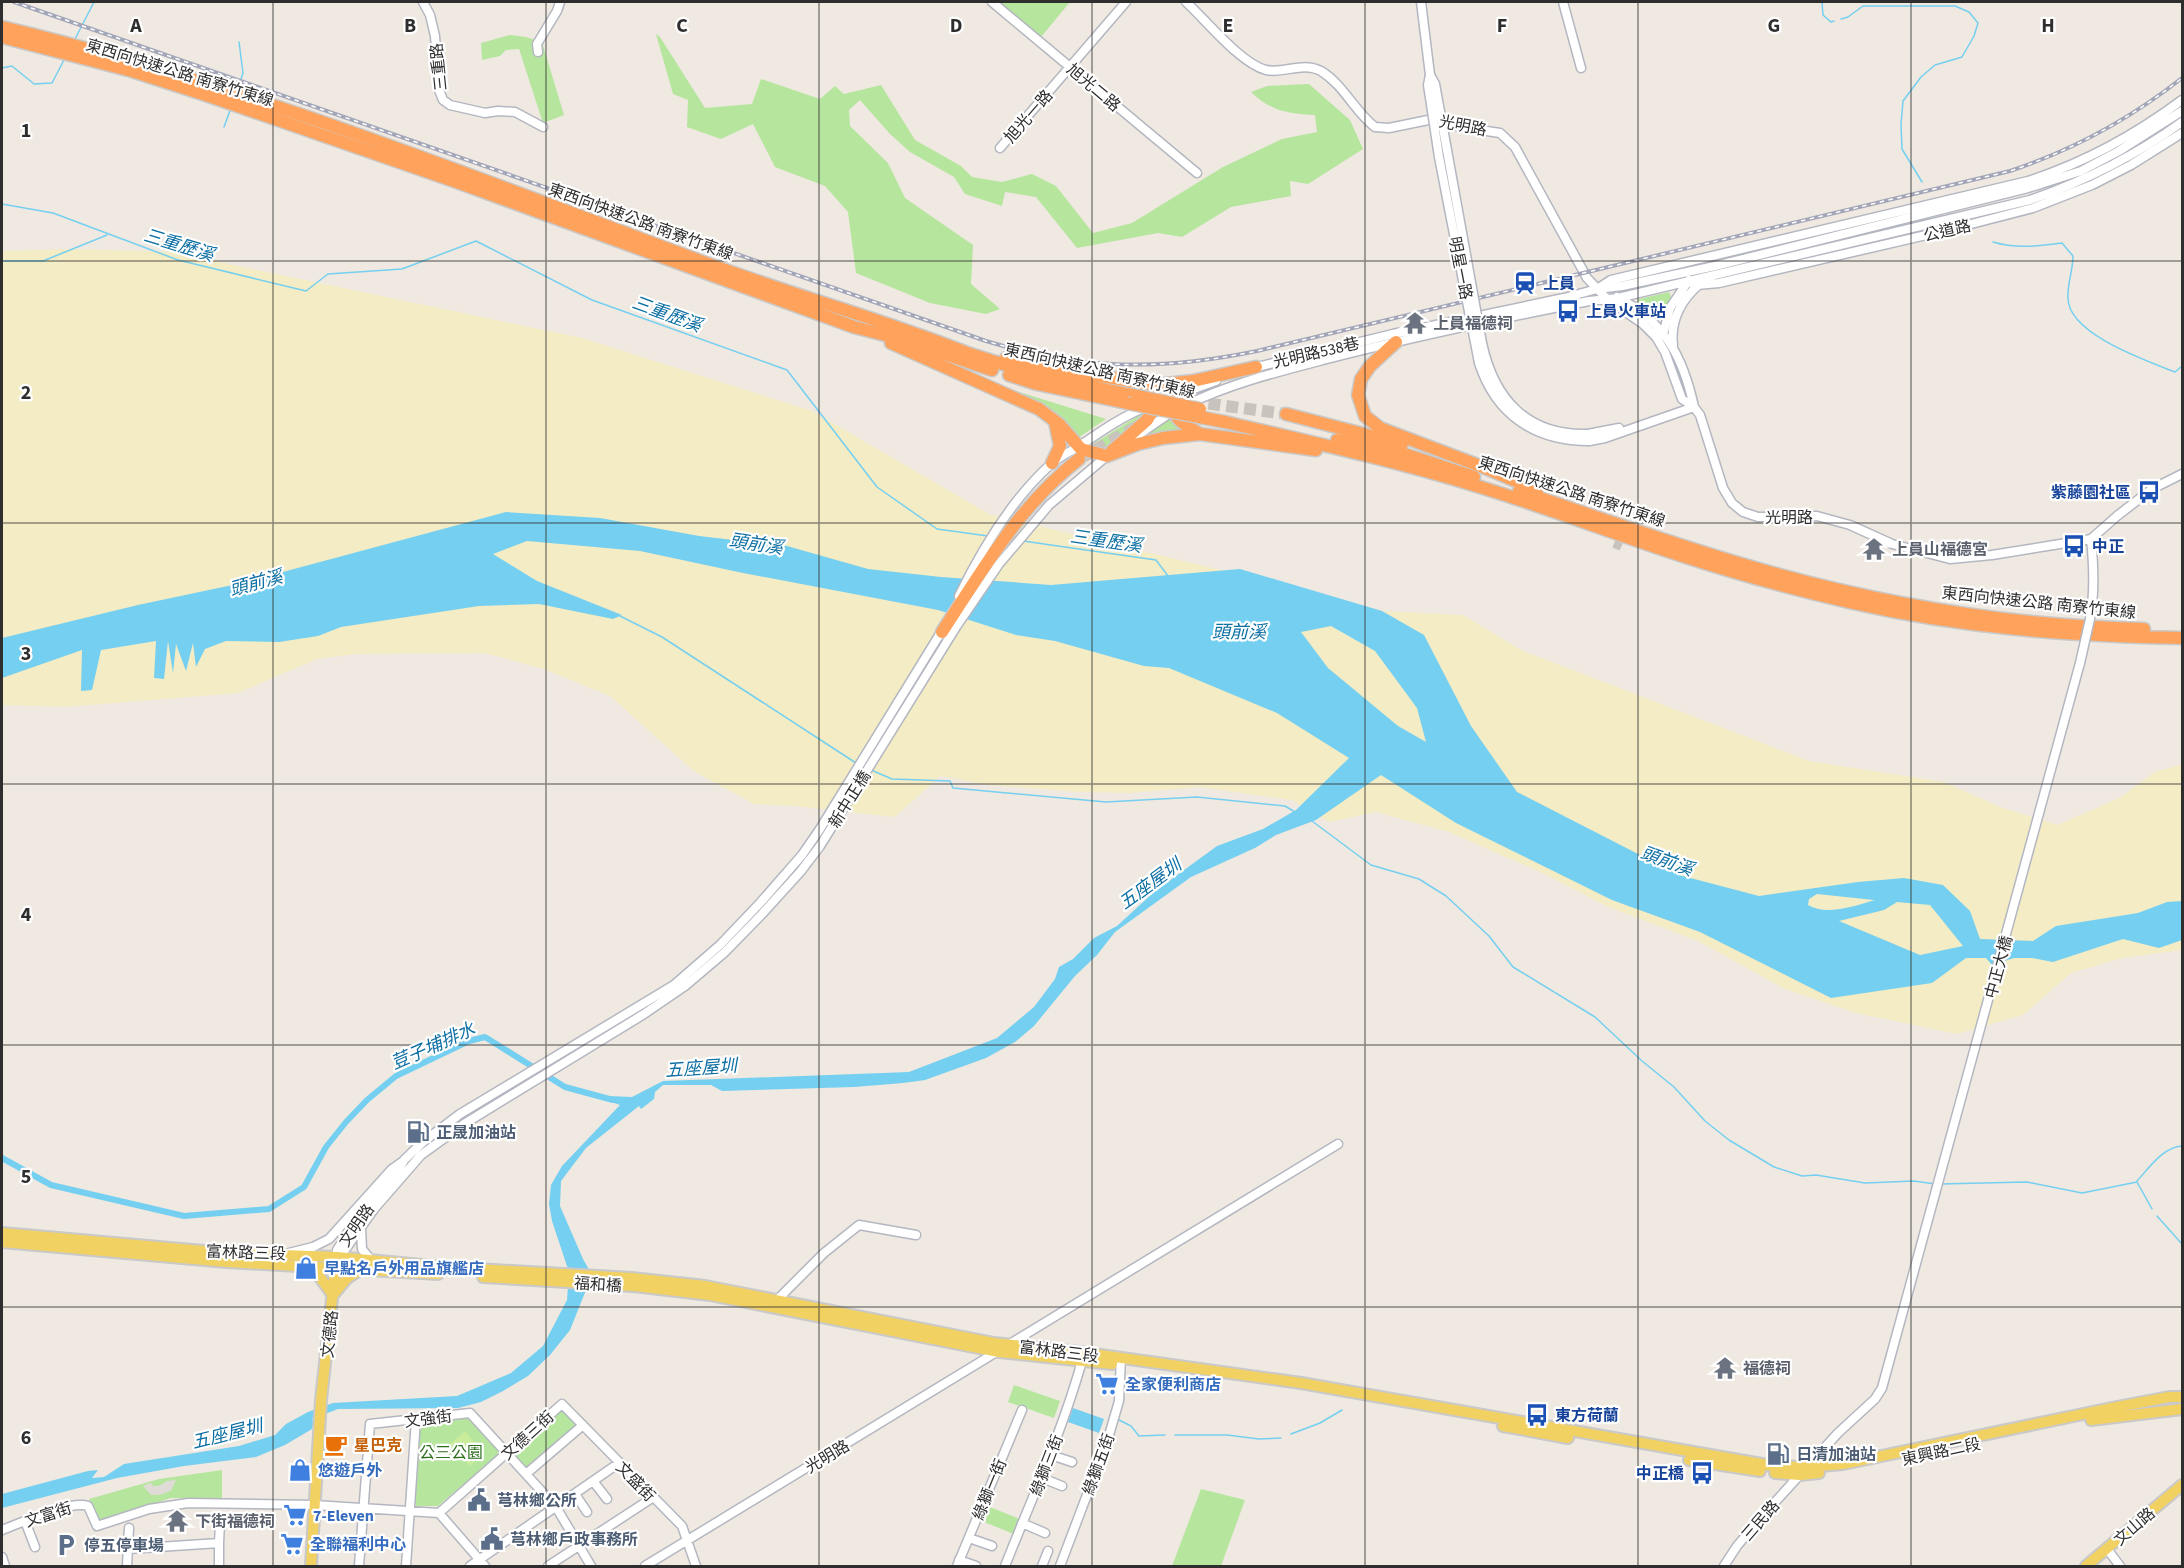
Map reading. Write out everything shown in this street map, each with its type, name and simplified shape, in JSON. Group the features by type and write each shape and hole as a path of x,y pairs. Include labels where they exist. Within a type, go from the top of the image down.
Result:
{"highway":[{"name":"東西向快速公路 南寮竹東線","path":"2,27 327,122 705,263 1010,367 1132,399 1401,453 1761,570 1833,588 1920,606 2073,626 2182,630"},
{"name":"東西向快速公路 南寮竹東線","path":"2,37 134,66 854,327 1037,384 1132,399"},
{"path":"854,327 1039,409 1055,420 1079,446 1107,456 1162,438 1200,434 1393,461"},
{"path":"1396,342 1370,366 1360,379 1358,395 1362,410 1370,421 1380,428 1492,470 1587,513"},
{"path":"942,343 1050,368 1158,385 1193,381 1256,367"},
{"path":"1107,456 1147,420 1157,402 1148,389 1132,381"},
{"path":"1181,393 1173,403 1173,411 1180,422 1200,434"},
{"path":"1286,414 1450,455"},
{"path":"1052,463 1060,446 1055,420"},
{"name":"東西向快速公路 南寮竹東線","path":"1228,420 1393,461 1482,488 1689,558 1856,604 2013,629 2098,637 2182,638"},
{"path":"942,632 1011,526 1039,494 1079,459"}],"main road":[{"name":"富林路三段","path":"2,1233 226,1253 285,1253 361,1269 429,1269 562,1278"},
{"name":"富林路三段","path":"2,1242 164,1257 308,1266 371,1260 429,1269"},
{"name":"文德路","path":"314,1505 321,1400 336,1262"},
{"path":"308,1266 319,1276 333,1295 347,1278 361,1269"},
{"name":"福和橋","path":"562,1278 633,1282"},
{"name":"富林路三段","path":"633,1282 733,1299 999,1352 1121,1362"},
{"name":"富林路三段","path":"633,1282 705,1286 1009,1345 1121,1362 1301,1383 1486,1420"},
{"name":"東興路二段","path":"1804,1471 2169,1397 2182,1398"},
{"name":"東興路二段","path":"1486,1420 1804,1471 1877,1464 2108,1417 2182,1409"},
{"name":"文山路","path":"2086,1566 2182,1485"},
{"path":"311,1566 314,1505"}],"street":[{"name":"三重路","path":"423,2 430,15 435,36 439,90 443,100 450,105 485,113 515,112 543,127"},
{"path":"538,52 537,44 560,2"},
{"name":"旭光二路","path":"992,2 1197,173"},
{"name":"旭光一路","path":"1000,148 1126,2"},
{"name":"光明路","path":"1185,2 1236,51 1266,70 1309,67 1321,71 1339,87 1375,127 1389,128 1433,119 1460,127 1494,131 1505,137 1515,147 1584,274 1597,289 1613,299 1656,337 1665,352 1682,399 1694,407"},
{"name":"明星一路","path":"1421,2 1430,75 1428,85 1439,157 1477,354 1484,378 1501,405 1530,428 1557,439 1605,438 1694,407"},
{"path":"1563,2 1581,68"},
{"name":"公道路","path":"1597,289 1611,280 1989,191 2052,173 2116,143 2182,100"},
{"name":"公道路","path":"1597,289 1622,286 1701,268 1990,199 2056,180 2081,171 2119,151 2182,111"},
{"name":"公道路","path":"2090,182 2182,122"},
{"name":"公道路","path":"1688,282 1698,285 1936,222 2002,208 2090,182 2131,165 2182,133"},
{"name":"公道路","path":"1665,352 1663,332 1670,308 1688,282 1713,257"},
{"name":"公道路","path":"1613,299 1717,274 1770,267"},
{"name":"公道路","path":"1676,354 1672,334 1681,305 1698,285 1717,274"},
{"name":"光明路538巷","path":"1052,463 1132,413 1256,367 1597,289"},
{"name":"光明路","path":"1613,299 1638,310 1663,332 1676,354 1694,407 1700,416 1723,488 1732,503 1743,512 1764,518 1817,516 1850,525 1892,544 1950,559 1992,555 2091,539"},
{"name":"光明路538巷","path":"1107,456 1173,411 1205,396 1266,375 1396,342 1567,305 1613,299"},
{"name":"新中正橋","path":"529,1079 644,1014 685,987 725,952 762,914 820,846 956,627 999,564 1049,505 1107,456"},
{"name":"新中正橋","path":"529,1079 674,985 706,959 787,874 820,829 942,632 982,553 1024,493 1052,463"},
{"path":"2091,539 2116,516 2152,489 2182,474"},
{"name":"中正大橋","path":"1804,1471 1838,1433 1875,1399 1882,1388 2080,663 2093,601 2094,570 2091,539"},
{"name":"文明路","path":"336,1262 338,1250 356,1221 397,1173 404,1160 453,1119 529,1079"},
{"name":"文明路","path":"336,1262 374,1209 430,1147 529,1079"},
{"name":"光明路","path":"645,1566 1338,1144"},
{"path":"285,1253 313,1247 329,1239 392,1169 404,1160"},
{"path":"777,1299 824,1253 859,1225 916,1235"},
{"path":"362,1226 360,1236 362,1249 371,1260"},
{"name":"綠獅三街","path":"1005,1566 1051,1455 1082,1360"},
{"name":"綠獅五街","path":"1060,1566 1107,1442 1119,1401 1121,1362"},
{"name":"文盛街","path":"562,1404 682,1526 696,1566"},
{"name":"文德三街","path":"439,1513 562,1404"},
{"name":"綠獅一街","path":"958,1563 1022,1410"},
{"name":"文強街","path":"363,1508 370,1424 470,1413 556,1507 591,1566"},
{"path":"406,1566 416,1419"},
{"path":"526,1474 583,1425"},
{"path":"1051,1455 1072,1462"},
{"path":"470,1566 482,1564 619,1462"},
{"name":"三民路","path":"1724,1566 1737,1546 1804,1471"},
{"path":"1042,1479 1062,1486"},
{"path":"593,1481 607,1499"},
{"path":"575,1494 587,1512"},
{"path":"548,1566 652,1498"},
{"name":"文富街","path":"2,1530 48,1512 81,1504 88,1506 97,1526 149,1509 188,1503 314,1505 439,1513"},
{"path":"359,1566 363,1508"},
{"path":"439,1513 482,1564"},
{"path":"25,1521 35,1547"},
{"path":"219,1566 220,1523"},
{"path":"1022,1523 1045,1533"},
{"path":"127,1566 129,1528"},
{"path":"969,1538 992,1546"},
{"path":"128,1549 219,1543"},
{"path":"2107,1549 2120,1566"},
{"path":"1042,1566 1048,1551"},
{"path":"2,1557 5,1566"},
{"path":"958,1563 976,1566"}],"green space":[{"path":"997,2 1070,2 1041,37"},
{"path":"656,34 705,108 752,104 761,79 820,99 835,86 844,94 881,85 915,140 961,166 972,177 1002,182 1032,174 1056,186 1093,233 1132,223 1223,167 1282,139 1317,132 1315,115 1280,110 1265,103 1251,92 1267,86 1309,84 1350,120 1363,149 1308,184 1290,181 1291,196 1231,207 1182,237 1158,233 1077,248 1036,197 1005,192 1002,206 965,194 954,177 910,152 890,134 860,100 849,110 850,126 888,163 905,198 973,245 971,284 1000,309 986,314 930,303 856,273 848,212 825,186 775,167 753,124 721,139 687,127 688,100 673,94"},
{"path":"510,35 542,42 564,115 543,123 519,49 506,50 500,56 482,60 481,43"},
{"path":"1669,292 1671,296 1662,317 1658,320 1637,303 1639,299"},
{"path":"993,384 1106,419 1078,438"},
{"path":"1154,406 1142,420 1105,450 1088,447"},
{"path":"1170,417 1180,429 1138,441"},
{"path":"1014,1385 1060,1401 1054,1418 1008,1402"},
{"path":"559,1410 565,1410 576,1421 577,1428 531,1467 525,1468 516,1457 516,1450"},
{"name":"公三公園","path":"469,1418 499,1450 499,1454 438,1506 417,1506 413,1502 421,1423"},
{"path":"465,1431 484,1454 470,1466 450,1444"},
{"path":"222,1470 222,1499 171,1498 100,1521 96,1518 89,1499 159,1479"},
{"path":"1201,1489 1245,1500 1221,1566 1172,1566"},
{"path":"990,1507 1020,1519 1014,1534 984,1522"}],"sand":[{"path":"72,249 172,252 582,338 812,411 989,514 1382,611 1463,615 1521,650 1809,761 1944,782 2000,807 2058,825 2121,797 2155,772 2182,764 2182,950 2122,958 2071,973 2023,1015 1957,1034 1856,1013 1785,989 1698,941 1606,906 1545,874 1449,832 1376,812 1329,822 1292,800 1200,787 1129,793 1078,792 989,785 940,776 895,817 754,804 695,772 610,696 544,669 485,653 355,654 317,659 238,693 66,707 2,705 2,251"}],"shaded area":[{"path":"176,1480 171,1491 159,1495 151,1495 143,1486 151,1483 153,1486 159,1486 167,1481"}],"water":[{"name":"頭前溪","path":"506,512 600,518 699,536 787,546 868,569 941,577 1051,585 1240,569 1382,611 1424,635 1471,726 1517,792 1679,875 1759,896 1904,878 1943,885 1970,911 1980,939 2033,941 2056,926 2138,913 2167,902 2182,901 2182,940 2159,948 2123,939 2053,962 2032,958 2014,958 1992,965 1986,958 1966,958 1932,983 1831,998 1700,932 1612,900 1456,823 1381,775 1316,820 1276,835 1255,848 1191,877 1115,932 1034,1026 1015,1042 986,1058 925,1080 903,1083 854,1087 722,1091 711,1085 663,1085 655,1092 654,1099 641,1109 639,1106 586,1148 561,1181 560,1206 592,1275 570,1330 550,1355 528,1376 503,1391 481,1402 458,1408 338,1409 312,1419 314,1421 312,1429 285,1445 256,1457 184,1466 117,1478 2,1508 2,1494 88,1471 98,1470 92,1478 104,1477 124,1464 239,1446 275,1435 286,1424 308,1412 333,1403 457,1396 511,1373 543,1346 567,1300 569,1272 552,1221 549,1204 551,1185 562,1166 620,1105 603,1099 608,1096 632,1097 663,1081 909,1072 997,1038 1034,1007 1055,979 1059,967 1073,959 1094,938 1117,926 1154,892 1217,846 1263,829 1296,810 1349,758 1277,713 1169,668 1144,666 1055,641 1016,635 938,610 640,551 527,541 493,554 537,581 622,615 613,619 539,604 479,606 341,627 318,636 279,642 226,641 205,649 196,667 193,643 186,671 176,644 173,673 168,641 164,679 154,678 156,641 101,650 92,690 81,691 82,650 2,678 2,638 242,583","holes":["1331,626 1375,651 1417,708 1426,742 1398,726 1328,668 1301,632","1817,894 1875,900 1850,907 1823,910 1808,905 1809,899","1897,902 1930,905 1963,946 1920,955 1839,921 1884,910"]},
{"path":"1073,1408 1104,1419 1099,1433 1068,1422"}],"waterway":[{"name":"三重歷溪","path":"74,41 94,2"},
{"path":"1822,2 1823,15 1831,22 1834,21"},
{"path":"1841,19 1848,17 1863,6 1955,6 1969,12 1978,23 1974,36 1962,57 1935,65 1921,77 1903,101 1902,149 1922,182"},
{"path":"237,90 243,73 239,42"},
{"name":"三重歷溪","path":"2,68 12,66 34,84 52,83 65,58"},
{"path":"224,127 231,108"},
{"name":"三重歷溪","path":"2,204 53,213 178,260 306,291 328,274 402,269 476,241 592,300 787,370 877,487 937,529 988,536"},
{"path":"2,261 43,261 107,235"},
{"path":"1993,242 2019,246 2062,243 2073,256 2068,298 2071,311 2081,323 2111,344 2146,361 2175,372 2182,366"},
{"name":"三重歷溪","path":"1023,541 1156,560 1168,576"},
{"path":"618,615 662,637 856,763"},
{"path":"871,770 892,779 950,781 953,788 1106,802 1197,797 1285,806 1295,812"},
{"path":"1312,821 1371,865 1419,879 1446,896 1489,936 1513,967 1595,1017 1674,1087 1705,1121 1729,1140 1774,1167 1802,1176 1816,1175 1865,1183 1914,1181 1935,1184"},
{"name":"荳子埔排水","path":"2,1158 51,1185 184,1216 269,1209 304,1187 326,1147 367,1100 396,1076 469,1041 485,1037 565,1087 613,1100"},
{"path":"2137,1181 2163,1154 2182,1146"},
{"path":"1940,1184 2027,1182 2082,1193 2137,1182 2152,1209"},
{"path":"2157,1216 2182,1244"},
{"path":"1291,1434 1320,1423 1342,1410"},
{"path":"1119,1420 1131,1426 1139,1436 1165,1435"},
{"path":"1175,1435 1281,1438"}],"tunnel":[{"path":"1079,459 1189,401 1286,414"},
{"path":"1616,549 1628,521"}],"railway":[{"path":"14,2 986,341 1055,358 1121,364 1187,362 1257,351 2010,171 2033,163 2100,132 2142,107 2182,78"}],"place":[{"name":"上員","path":"1525,283"},
{"name":"上員火車站","path":"1568,311"},
{"name":"上員福德祠","path":"1415,323"},
{"name":"紫藤園社區","path":"2149,492"},
{"name":"中正","path":"2074,546"},
{"name":"上員山福德宮","path":"1874,549"},
{"name":"正晟加油站","path":"418,1132"},
{"name":"早點名戶外用品旗艦店","path":"306,1268"},
{"name":"福德祠","path":"1725,1368"},
{"name":"全家便利商店","path":"1107,1384"},
{"name":"東方荷蘭","path":"1537,1415"},
{"name":"星巴克","path":"336,1445"},
{"name":"日清加油站","path":"1778,1454"},
{"name":"悠遊戶外","path":"300,1470"},
{"name":"中正橋","path":"1702,1473"},
{"name":"芎林鄉公所","path":"479,1500"},
{"name":"7-Eleven","path":"295,1515"},
{"name":"下街福德祠","path":"177,1521"},
{"name":"芎林鄉戶政事務所","path":"492,1539"},
{"name":"全聯福利中心","path":"292,1544"},
{"name":"停五停車場","path":"66,1545"}],"water label":[{"name":"五座屋圳","path":"1150,884"},
{"name":"五座屋圳","path":"701,1068"},
{"name":"五座屋圳","path":"227,1434"}]}
